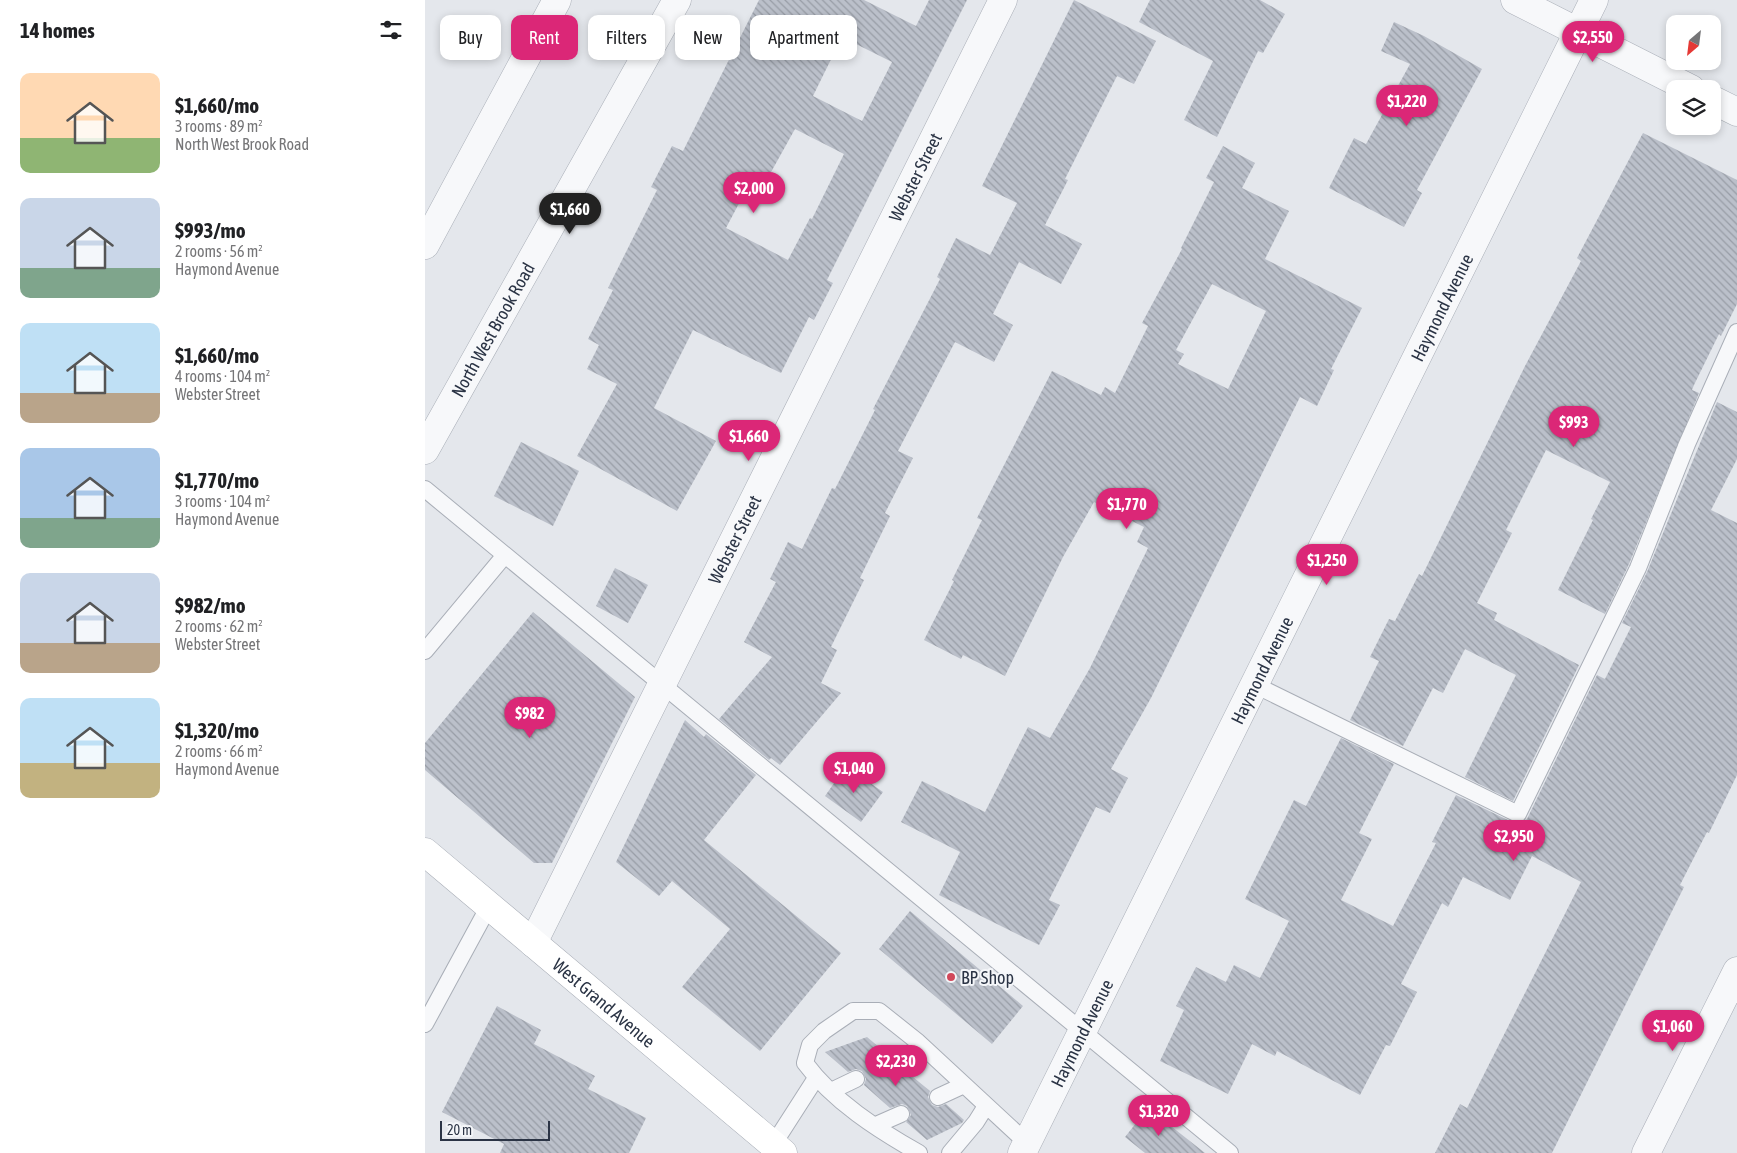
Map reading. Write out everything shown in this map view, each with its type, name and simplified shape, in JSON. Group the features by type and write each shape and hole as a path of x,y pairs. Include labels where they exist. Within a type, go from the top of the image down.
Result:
{"main road":[{"name":"West Grand Avenue","path":"425,852 778,1149"}],"street":[{"path":"425,245 557,0"},
{"name":"North West Brook Road","path":"425,450 677,0"},
{"name":"Webster Street","path":"533,943 1003,0"},
{"path":"1515,0 1673,80"},
{"name":"Haymond Avenue","path":"1025,1148 1594,0"},
{"path":"1721,104 1737,112"},
{"path":"1646,1153 1737,971"}],"lane":[{"path":"1255,684 1519,814 1638,568 1687,444 1737,332"},
{"path":"425,490 1231,1153"},
{"path":"425,651 505,555"},
{"path":"425,1024 489,906"},
{"path":"919,1153 876,1125 831,1091 816,1078 805,1063 810,1045 824,1031 853,1011 879,1011 923,1047 964,1085 1025,1148"},
{"path":"895,1060 923,1047"},
{"path":"778,1149 816,1078"},
{"path":"831,1091 856,1079"},
{"path":"938,1097 964,1085"},
{"path":"949,1153 977,1122 986,1106"},
{"path":"876,1125 901,1114"}],"building":[{"path":"759,0 864,0 916,26 929,0 967,0 827,280 833,283 814,320 809,317 781,373 693,330 654,408 716,441 677,511 577,456 617,384 587,369 599,345 588,339 613,290 608,288 657,190 651,187 672,146 683,151 729,60 740,60 740,38 750,18 750,60 831,60 813,96 862,121 892,62 857,44 857,15 751,15","holes":["795,129 844,154 812,219 810,218 788,260 726,228 753,177 765,183"]},
{"path":"1074,0 1156,41 1134,84 1117,76 1065,179 1068,180 1045,225 1082,244 1061,284 1019,262 993,314 1013,325 994,362 955,342 898,451 913,458 885,513 890,516 860,578 864,580 831,647 837,650 821,683 841,693 780,765 771,758 769,760 719,719 772,657 744,642 776,582 770,579 788,542 802,549 832,488 835,489 875,410 873,409 940,279 937,277 956,238 990,255 1017,203 982,186"},
{"path":"1150,0 1260,0 1285,14 1263,53 1258,51 1217,137 1184,120 1213,61 1139,22"},
{"path":"1394,22 1424,36 1482,69 1417,190 1422,193 1404,227 1329,188 1354,138 1366,144 1410,64 1381,51"},
{"path":"1643,133 1737,180 1737,304 1721,336 1719,334 1694,385 1692,390 1699,393 1629,564 1605,614 1558,590 1610,482 1546,450 1506,530 1512,533 1477,603 1497,613 1494,620 1579,665 1513,801 1465,777 1516,675 1465,649 1443,693 1433,688 1403,746 1350,720 1379,661 1370,657 1389,619 1395,621 1419,574 1422,576 1525,366 1581,261 1577,258"},
{"path":"1223,146 1255,163 1242,188 1289,211 1265,259 1362,308 1331,369 1334,370 1317,406 1300,397 1151,698 1111,769 1128,778 1110,813 1096,807 1049,900 1060,905 1039,945 939,895 960,852 901,822 922,781 985,812 1028,727 1050,738 1090,668 1148,548 1137,542 1144,527 1094,502 1063,557 1005,676 963,655 961,659 924,640 982,520 977,518 1052,371 1101,395 1105,387 1115,393 1148,326 1142,323 1182,249 1214,182 1206,178","holes":["1212,284 1266,311 1228,389 1178,364 1184,354 1176,350"]},
{"path":"1717,402 1737,412 1737,459 1711,510 1737,523 1737,775 1709,833 1707,832 1680,885 1684,887 1552,1153 1435,1153 1460,1104 1467,1108 1581,882 1532,856 1510,900 1463,877 1448,907 1442,903 1401,984 1417,992 1390,1046 1386,1045 1360,1095 1277,1051 1275,1056 1252,1044 1228,1094 1160,1061 1184,1010 1176,1006 1196,967 1226,982 1234,965 1260,978 1289,921 1245,899 1294,800 1306,806 1341,738 1394,764 1359,833 1372,839 1341,900 1393,926 1436,843 1432,842 1456,795 1514,823 1523,823 1527,819 1597,675 1605,679 1631,627 1622,623 1647,572"},
{"path":"521,442 579,471 553,526 494,496"},
{"path":"615,568 648,585 628,623 596,606"},
{"path":"533,612 635,697 552,863 534,863 425,770 425,743"},
{"path":"685,720 704,737 706,734 756,775 704,840 841,953 760,1051 682,987 730,929 672,881 659,896 616,862"},
{"path":"846,766 883,792 861,822 825,796"},
{"name":"BP Shop","path":"910,911 1023,1006 992,1044 879,949"},
{"path":"497,1006 541,1030 534,1044 595,1076 588,1089 646,1118 629,1153 500,1153 504,1144 442,1112"},
{"path":"867,1037 887,1054 885,1060 889,1068 895,1070 902,1068 930,1091 928,1097 932,1105 938,1107 946,1104 964,1120 962,1123 927,1140 906,1122 911,1115 907,1106 902,1104 890,1108 864,1085 866,1079 862,1071 856,1069 848,1072 825,1052"},
{"path":"1148,1108 1205,1153 1145,1153 1125,1137"}],"place":[{"name":"BP Shop","path":"951,977"}]}
